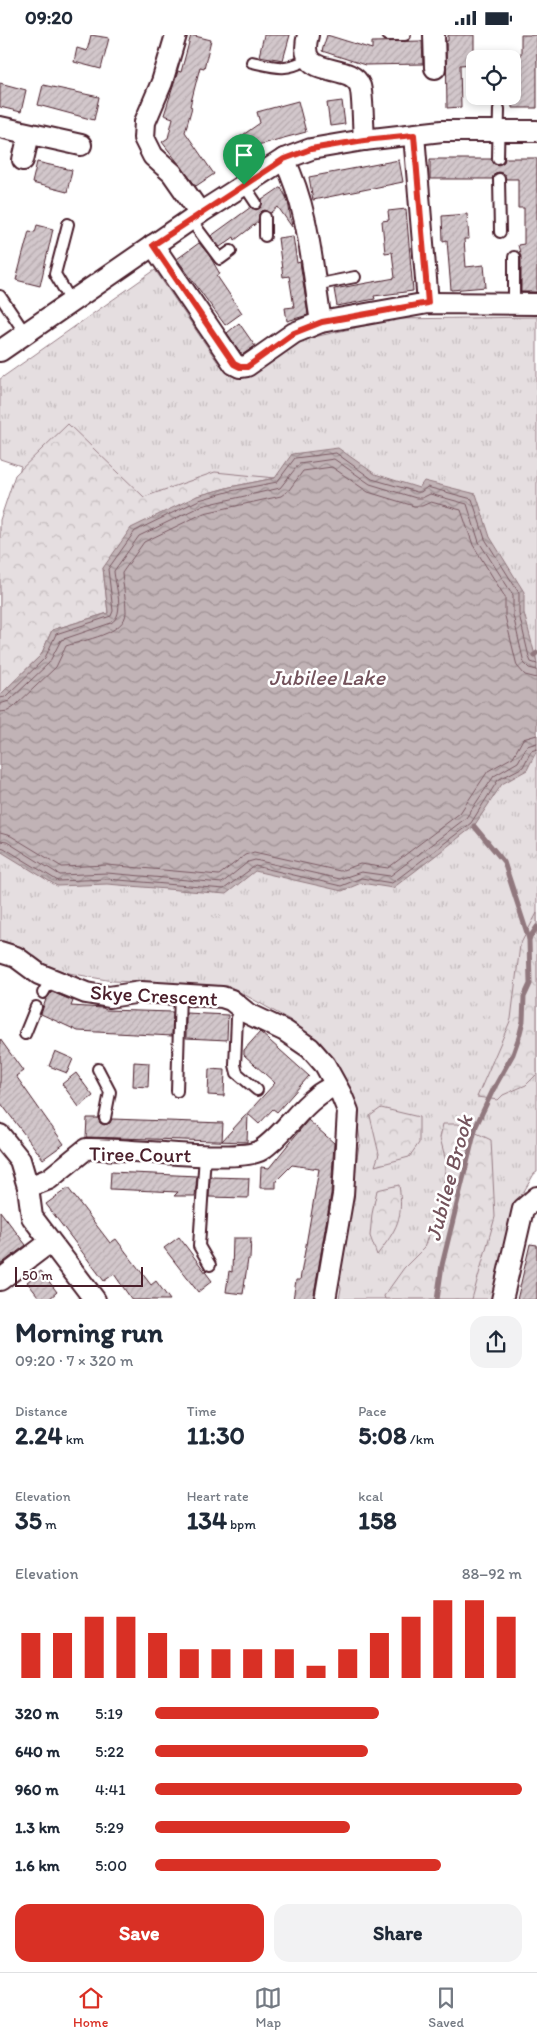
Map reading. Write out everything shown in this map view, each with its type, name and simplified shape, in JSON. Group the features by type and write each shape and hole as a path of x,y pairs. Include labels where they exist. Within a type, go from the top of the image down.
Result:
{"street":[{"path":"176,35 162,82 145,122 144,138 153,157 172,173 195,216"},
{"path":"308,35 305,47 309,59 318,66 353,78 360,85 364,140"},
{"path":"434,35 434,68"},
{"path":"0,127 81,145"},
{"path":"0,351 195,216 284,159 311,149 364,140 442,131 537,131"},
{"path":"23,160 29,134"},
{"path":"414,135 428,303"},
{"path":"284,159 294,179 302,207 322,322"},
{"path":"153,245 234,364 240,367 247,367 294,333 322,322 428,303 537,304"},
{"name":"Skye Crescent","path":"0,952 16,957 40,975 47,986 110,997 141,992 222,997 231,1000 243,1010 285,1031 310,1048 325,1065 348,1111 343,1195 325,1299"},
{"name":"Tiree Court","path":"28,1187 49,1179 81,1151 103,1143 205,1155 247,1155 260,1151 277,1137 315,1097 335,1085"},
{"path":"0,1135 20,1160 28,1187 32,1217 95,1299"},
{"path":"502,1299 523,1209 537,1197"},
{"path":"0,1280 50,1242"}],"lane":[{"path":"388,35 405,35"},
{"path":"252,62 279,68 292,67 309,59"},
{"path":"498,158 499,109"},
{"path":"499,179 500,232"},
{"path":"244,185 256,203"},
{"path":"195,216 220,259 231,251"},
{"path":"265,217 265,236"},
{"path":"68,224 55,274 74,299"},
{"path":"514,257 514,304"},
{"path":"315,285 355,277"},
{"path":"0,296 25,333"},
{"path":"177,1091 180,994"},
{"path":"25,1034 36,1007"},
{"path":"243,1010 238,1018 235,1065 237,1073 257,1090"},
{"path":"98,1069 110,1092 105,1118"},
{"name":"Tiree Court","path":"205,1155 199,1246 210,1265"}],"green space":[{"path":"155,270 219,364 248,377 305,339 395,319 537,317 537,1172 519,1200 495,1299 339,1299 341,1288 337,1278 360,1140 355,1104 344,1079 326,1051 290,1020 229,986 112,981 53,970 9,946 0,944 0,528 21,466 0,459 0,379"},
{"path":"68,424 144,497 215,472 275,478 197,496 103,568 108,613 52,630 41,655 0,695 0,520 15,475"},
{"path":"537,913 537,1074 526,1085 503,1095 498,1100 477,1097 511,1019 520,945"},
{"path":"381,1108 419,1117 419,1143 409,1157 375,1166 379,1154 370,1116"},
{"path":"443,1124 458,1124 491,1140 495,1217 472,1299 385,1299 384,1296 404,1268 424,1248 442,1195 446,1161 440,1138"},
{"path":"399,1185 400,1215 390,1238 377,1255 370,1236 377,1190"}],"water":[{"name":"Jubilee Lake","path":"338,448 375,474 419,488 424,481 476,494 490,537 524,592 524,613 537,663 537,750 527,770 502,784 474,826 393,888 361,883 342,891 255,871 226,894 107,884 57,886 0,851 0,695 41,655 52,630 108,613 103,568 131,528 197,496 275,478 292,454"}],"building":[{"path":"91,35 109,38 101,69 74,62 77,48 87,51"},
{"path":"191,35 211,40 204,68 200,67 185,132 214,174 196,186 162,142 168,138 173,118 164,115 178,71 181,72"},
{"path":"264,35 290,35 283,60 259,56"},
{"path":"327,35 372,49 372,42 422,41 423,64 365,65 322,51"},
{"path":"448,35 474,35 474,50 466,50 466,65 460,65 461,107 447,108 446,41 448,41"},
{"path":"521,35 537,35 537,108 512,108 512,105 521,105"},
{"path":"0,83 26,90 21,112 0,107"},
{"path":"43,85 99,97 94,120 38,105"},
{"path":"298,101 306,132 254,146 236,159 227,146 260,123 257,112"},
{"path":"342,101 345,124 330,126 327,103"},
{"path":"505,158 537,158 537,292 521,292 521,257 518,245 524,244 524,208 518,208 518,179 506,179 505,175 499,172 495,173 492,179 430,179 430,159 491,159 494,164 498,165 504,162"},
{"path":"399,160 403,182 313,200 309,177"},
{"path":"37,162 72,170 67,192 32,183"},
{"path":"281,187 288,201 292,227 278,207 271,213 265,210 259,214 258,222 235,240 234,237 220,247 211,236 251,207 256,210 260,208 262,200"},
{"path":"406,209 413,291 374,296 375,299 337,306 334,289 395,278 392,252 385,253 382,221 389,220 388,211"},
{"path":"467,214 469,239 464,239 466,267 484,265 486,287 451,290 447,240 443,241 442,216"},
{"path":"37,225 53,229 40,286 16,280 29,231 35,232"},
{"path":"293,236 297,263 300,262 308,315 287,321 285,308 294,307 289,276 283,277 278,238"},
{"path":"199,243 209,255 220,274 217,276 242,313 225,325 177,259"},
{"path":"239,323 255,346 242,355 227,333"},
{"path":"52,992 73,1001 71,1006 103,1008 106,1010 173,1012 172,1036 78,1031 41,1014 46,999"},
{"path":"186,1013 228,1015 227,1040 186,1038"},
{"path":"260,1032 309,1076 277,1112 273,1109 259,1124 248,1114 247,1142 86,1137 87,1118 98,1118 100,1123 104,1125 110,1123 112,1119 223,1123 222,1141 275,1083 244,1055 244,1050"},
{"path":"0,1039 23,1071 16,1076 64,1144 43,1159 0,1102"},
{"path":"55,1051 73,1059 67,1073 49,1066"},
{"path":"134,1062 149,1063 148,1087 133,1086"},
{"path":"209,1069 225,1070 224,1096 208,1095"},
{"path":"76,1073 93,1096 79,1107 62,1084"},
{"path":"308,1120 334,1143 331,1194 313,1299 293,1299 296,1280 300,1280 319,1169 292,1165 276,1181 276,1188 260,1188 261,1167 269,1168"},
{"path":"111,1172 197,1176 195,1196 174,1196 178,1192 110,1189"},
{"path":"210,1177 249,1178 248,1198 209,1197"},
{"path":"68,1188 110,1243 116,1239 151,1285 156,1281 169,1299 131,1299 114,1274 104,1281 46,1204"},
{"path":"0,1211 26,1245 0,1265"},
{"path":"179,1237 212,1281 198,1292 164,1248"},
{"path":"233,1238 251,1238 250,1259 248,1259 243,1294 226,1292 229,1271 232,1272"},
{"path":"530,1244 537,1245 537,1299 517,1299"},
{"path":"41,1271 57,1292 49,1299 40,1299 27,1282"}],"waterway":[{"path":"474,826 504,862 529,939"},
{"name":"Jubilee Brook","path":"437,1299 442,1265 476,1126 513,1054 519,1037 523,1021 524,997 530,984 529,939 537,927"}],"route":[{"path":"414,135 428,303 322,322 294,333 247,367 240,367 234,364 153,245 244,185 284,159 311,149 364,140 414,135"}]}
